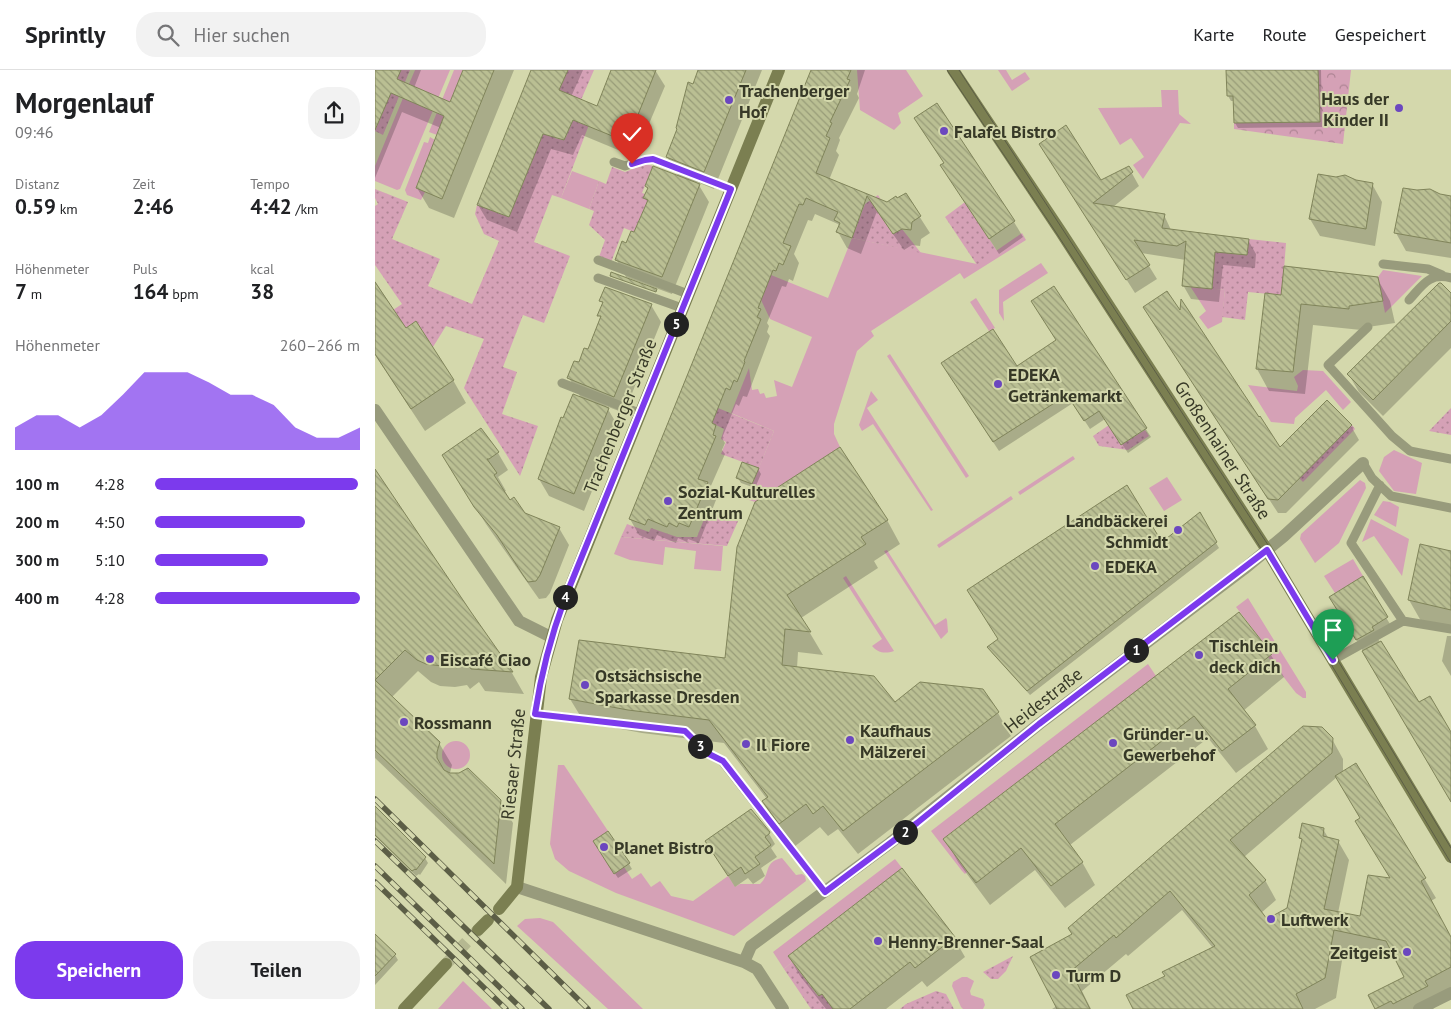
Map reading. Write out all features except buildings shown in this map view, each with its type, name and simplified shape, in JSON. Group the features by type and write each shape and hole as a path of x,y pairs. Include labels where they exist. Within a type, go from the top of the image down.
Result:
{"street":[{"name":"Trachenberger Straße","path":"551,636 639,413 779,70"},
{"name":"Großenhainer Straße","path":"953,70 1061,232 1267,550 1451,857"},
{"path":"375,410 519,621 551,636"},
{"name":"Heidestraße","path":"744,962 751,946 917,823 1039,724 1267,550 1363,463"},
{"name":"Riesaer Straße","path":"517,887 535,714 541,677 551,636"},
{"path":"499,909 517,887 744,962 757,969 783,1009"},
{"path":"479,930 488,920"},
{"path":"404,1009 445,964"},
{"path":"1419,1009 1451,993"}],"lane":[{"path":"614,162 625,166 653,159 731,189"},
{"path":"598,260 688,294"},
{"path":"1383,264 1428,269 1446,276"},
{"path":"1409,300 1430,278 1446,276"},
{"path":"598,278 682,308"},
{"path":"1368,327 1328,365 1393,436 1410,451 1451,459"},
{"path":"562,382 639,413"},
{"path":"1363,463 1372,478 1391,496 1451,508"},
{"path":"1380,485 1351,543 1403,621"},
{"path":"1333,660 1403,621 1451,629"},
{"path":"535,714 685,731 707,753 723,761 825,892"}],"green space":[{"path":"410,70 383,135 375,131 384,109 375,105 375,73"},
{"path":"415,70 450,70 400,189 397,190 375,181 375,166 403,98 410,101 427,93 409,84"},
{"path":"454,70 463,70 437,135 429,132"},
{"path":"568,70 594,70 581,100 559,90"},
{"path":"857,70 906,70 923,96 898,113 901,123 894,130 860,110"},
{"path":"998,70 1006,70 1012,80 1025,72 1030,79 1012,91"},
{"path":"1318,70 1351,70 1343,144 1234,129 1234,123 1320,122"},
{"path":"1161,90 1178,90 1179,114 1191,124 1180,123 1143,179 1133,165 1144,157 1131,138 1120,145 1098,108 1162,107"},
{"path":"580,102 595,109 561,198 552,195 534,242 570,256 544,323 523,315 503,367 517,372 502,414 538,426 520,476 464,388 484,339 446,326 433,347 416,321 375,349 375,322 402,304 375,265 375,206 378,204 375,198 375,189 408,202 392,239 440,259 428,286 472,304 499,241 484,234 475,214 477,205 509,217 545,129 553,133 555,138 562,140 566,137"},
{"path":"430,137 435,140 416,188 425,192 421,200 407,195 405,190 424,142 428,143"},
{"path":"646,164 653,166 642,193 645,194 644,198 648,200 634,232 624,228 610,265 598,260 605,240 589,225 594,211 589,209 599,181 606,184 612,167 625,172"},
{"path":"572,171 599,181 589,209 561,198"},
{"path":"878,195 885,206 878,212 893,234 902,229 921,253 852,238 865,204"},
{"path":"965,202 997,251 977,265 945,217"},
{"path":"1022,233 1026,240 964,279 960,273 871,331 874,336 857,351 834,424 834,434 840,447 755,502 746,499 774,431 731,413 749,368 752,390 758,389 760,394 764,393 766,398 777,396 774,380 792,387 812,337 770,319 761,300 771,275 828,298 852,238 977,264"},
{"path":"1249,239 1286,243 1283,283 1293,296 1248,292 1245,320 1222,317 1225,290 1212,289 1215,252 1232,250 1232,254 1247,255"},
{"path":"1041,263 1048,273 1003,302 1004,321 999,313 999,290"},
{"path":"1383,270 1422,276 1385,313 1378,277"},
{"path":"1190,286 1225,290 1222,322 1208,329 1199,317 1206,311"},
{"path":"976,298 995,328 989,331 970,302"},
{"path":"890,354 969,476 966,478 887,356"},
{"path":"1303,370 1323,371 1351,402 1343,410 1326,390 1295,418 1294,424 1271,422 1248,385 1297,391 1298,386 1294,377"},
{"path":"871,391 878,400 867,408 933,510 931,511 873,424 862,431 859,425"},
{"path":"718,408 774,431 759,468 721,454 726,442 721,439 724,429 712,423"},
{"path":"1451,408 1451,435 1429,431"},
{"path":"1109,425 1121,445 1145,430 1149,436 1128,450 1099,446 1093,436"},
{"path":"1352,425 1355,429 1303,482 1299,478"},
{"path":"1394,450 1422,463 1416,494 1394,491 1379,471 1384,457"},
{"path":"1073,456 1075,459 1020,495 1018,492"},
{"path":"1167,477 1182,500 1164,511 1149,488"},
{"path":"1360,480 1365,483 1366,488 1339,543 1315,563 1300,539 1301,534"},
{"path":"1011,496 1013,499 939,548 937,545"},
{"path":"1383,501 1390,502 1399,507 1396,527 1374,515"},
{"path":"714,509 739,519 727,546 621,537 627,524 649,532 651,528 677,537 697,537 706,514"},
{"path":"1371,519 1409,539 1402,576 1374,536 1362,542"},
{"path":"621,537 723,546 721,571 694,569 696,551 665,547 663,565 630,560 614,554"},
{"path":"887,550 935,625 946,618 948,632 941,639 884,551"},
{"path":"1353,559 1363,576 1335,593 1324,576"},
{"path":"846,576 894,651 882,652 872,646 882,639 843,578"},
{"path":"1248,598 1306,692 1306,698 1296,693 1268,657 1272,654 1236,607"},
{"path":"1148,664 1156,676 943,839 967,872 965,874 931,831"},
{"path":"456,741 466,745 470,755 466,765 456,769 446,765 442,755 446,745"},
{"path":"558,765 564,765 608,831 593,841 614,873 624,867 632,879 641,873 651,887 660,881 671,896 693,901 728,876 735,887 740,884 760,884 772,862 782,858 796,875 802,874 805,876 806,881 734,936 616,893 569,871 555,859 550,844"},
{"path":"895,859 902,868 788,956 792,962 784,969 773,952"},
{"path":"540,918 553,922 643,1009 608,1009 517,926 525,919"},
{"path":"1013,956 1006,971 998,979 991,979 983,972"},
{"path":"792,962 818,996 822,994 833,1009 811,1009 784,969"},
{"path":"962,977 967,977 974,981 970,991 971,995 983,999 985,1005 983,1009 963,1009 961,1007 952,986 953,982"},
{"path":"463,981 492,1009 438,1009"},
{"path":"936,991 946,994 954,1009 900,1009 906,1004"}],"tunnel":[{"path":"446,964 478,930"}],"tram line":[{"path":"947,70 1057,234 1264,553 1451,863"},
{"path":"959,70 1270,548 1451,848"}],"railway":[{"path":"375,799 588,1009"},
{"path":"375,841 549,1009"},
{"path":"375,866 522,1009"},
{"path":"375,882 506,1009"}],"place":[{"name":"Trachenberger Hof","path":"729,100"},
{"name":"Haus der Kinder II","path":"1399,108"},
{"name":"Falafel Bistro","path":"944,131"},
{"name":"EDEKA Getränkemarkt","path":"998,384"},
{"name":"Sozial-Kulturelles Zentrum","path":"668,501"},
{"name":"Landbäckerei Schmidt","path":"1178,530"},
{"name":"EDEKA","path":"1095,566"},
{"name":"Tischlein deck dich","path":"1199,655"},
{"name":"Eiscafé Ciao","path":"430,659"},
{"name":"Ostsächsische Sparkasse Dresden","path":"585,685"},
{"name":"Rossmann","path":"404,722"},
{"name":"Kaufhaus Mälzerei","path":"850,740"},
{"name":"Gründer- u. Gewerbehof","path":"1113,743"},
{"name":"Il Fiore","path":"746,744"},
{"name":"Planet Bistro","path":"604,847"},
{"name":"Luftwerk","path":"1271,919"},
{"name":"Henny-Brenner-Saal","path":"878,941"},
{"name":"Zeitgeist","path":"1407,952"},
{"name":"Turm D","path":"1056,975"}],"route":[{"path":"632,164 653,159 731,189 565,598 551,636 541,677 535,714 685,731 707,753 723,761 825,892 917,823 1039,724 1267,550 1333,660"}]}
